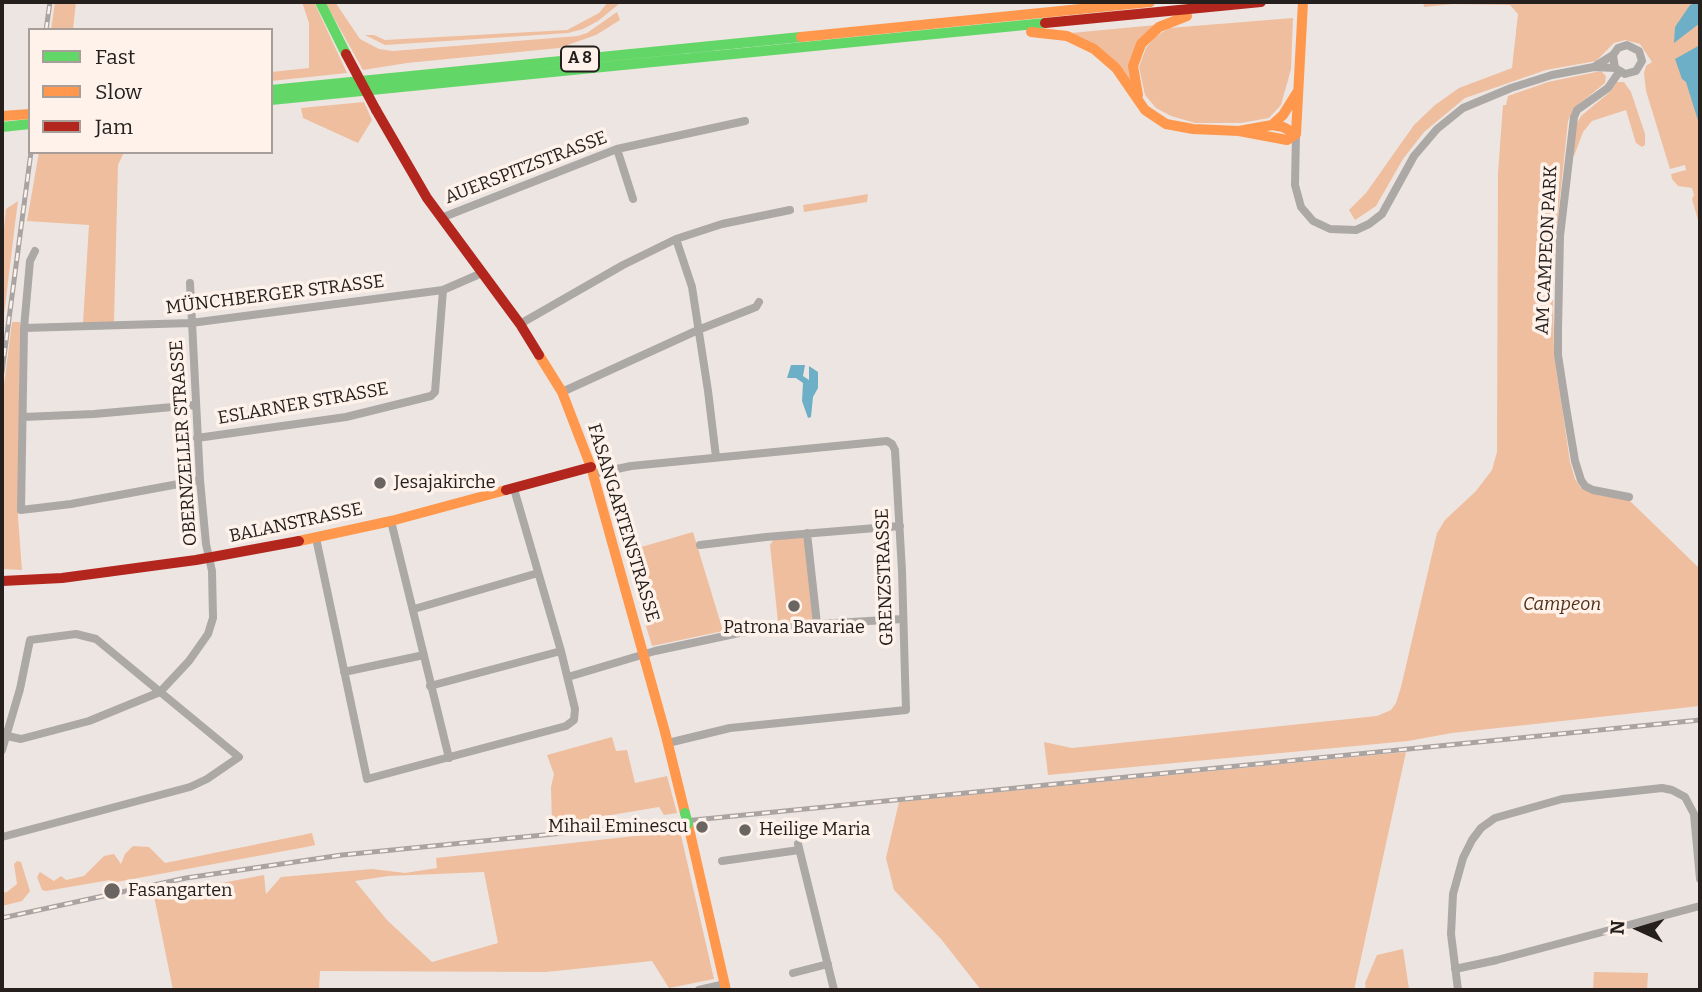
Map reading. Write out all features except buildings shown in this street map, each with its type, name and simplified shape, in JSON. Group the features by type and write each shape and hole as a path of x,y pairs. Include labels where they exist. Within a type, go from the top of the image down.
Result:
{"main road":[{"name":"FASANGARTENSTRASSE","path":"320,2 406,164 520,324 562,392 592,470 644,655 668,743 726,987"},
{"name":"A 8","path":"273,90 1150,2"},
{"name":"A 8","path":"273,100 1261,2"},
{"path":"1296,134 1303,2"},
{"path":"1138,100 1134,60 1138,48 1149,34 1172,20 1234,4"},
{"path":"999,28 1009,33 1059,34 1082,42 1111,63 1153,117 1172,126 1239,131 1248,135 1287,140 1296,134"},
{"path":"1272,125 1283,115 1298,91"},
{"path":"2,116 28,114"},
{"path":"2,127 28,124"},
{"path":"1239,131 1272,125 1296,134"},
{"name":"BALANSTRASSE","path":"2,581 62,578 209,558 316,538 592,470"}],"street":[{"path":"1296,134 1295,185 1301,206 1313,221 1330,229 1356,230 1382,214 1414,156 1437,129 1463,108 1552,75 1594,67 1617,70 1625,74 1636,71 1642,61 1641,55 1636,48 1627,45 1618,48 1613,55 1594,67"},
{"path":"1613,55 1617,70"},
{"path":"1605,68 1610,75 1608,88"},
{"name":"AM CAMPEON PARK","path":"1617,70 1608,88 1577,110 1573,124 1564,188 1559,258 1558,355 1575,461 1581,480 1593,490 1629,496"},
{"name":"AUERSPITZSTRASSE","path":"442,218 617,149 745,121"},
{"path":"617,149 633,199"},
{"path":"520,324 631,260 676,239 722,224 790,210"},
{"path":"676,239 692,286 716,457"},
{"path":"35,251 30,261 24,328 21,510 71,504 200,480"},
{"name":"MÜNCHBERGER STRASSE","path":"24,328 191,323 443,290 482,273"},
{"name":"OBERNZELLER STRASSE","path":"160,692 190,661 208,634 213,618 212,571 206,544 197,438 190,283"},
{"name":"ESLARNER STRASSE","path":"197,438 346,417 431,396 435,392 443,290"},
{"path":"562,392 698,330 756,307 759,302"},
{"path":"23,417 195,405"},
{"name":"BALANSTRASSE","path":"592,470 887,441 892,444"},
{"name":"GRENZSTRASSE","path":"668,743 730,728 906,710 900,526 895,450 892,444"},
{"path":"316,538 367,779 566,726 574,720 575,709 568,677 514,489"},
{"path":"391,521 449,758"},
{"path":"700,545 900,526"},
{"path":"807,533 817,624"},
{"path":"414,609 538,573"},
{"path":"568,677 644,655 739,633 817,624 903,620"},
{"path":"2,750 20,689 30,640 76,634 96,639 239,757 190,787 2,837"},
{"path":"430,686 561,651"},
{"path":"344,672 424,655"},
{"path":"7,736 21,739 89,721 160,692"},
{"path":"1458,990 1451,914 1453,894 1463,858 1481,828 1508,813 1562,799 1662,788 1672,790 1685,797 1694,814 1700,879"},
{"path":"722,861 799,847 834,990"},
{"path":"1455,969 1700,906"},
{"path":"793,973 828,964"},
{"path":"699,990 726,987"}],"green space":[{"path":"55,2 76,2 73,28 51,28"},
{"path":"302,2 314,2 347,73 273,81 273,72 309,68 309,23"},
{"path":"325,2 335,2 360,39 379,49 393,51 578,36 587,33 617,12 620,20 596,35 559,48 363,70"},
{"path":"608,2 619,4 598,21 568,33 385,45 365,35 374,35 385,40 567,30 599,13"},
{"path":"1423,2 1700,2 1700,227 1692,199 1692,188 1678,186 1672,179 1671,174 1686,170 1685,165 1670,169 1646,91 1644,73 1646,66 1652,62 1640,44 1625,40 1614,43 1596,61 1546,70 1465,98 1424,132 1403,159 1376,206 1355,220 1349,210 1366,193 1414,125 1435,105 1459,88 1512,68 1518,14 1510,5 1453,4 1424,7"},
{"path":"1293,18 1291,69 1281,105 1269,118 1241,123 1195,123 1156,108 1145,95 1139,67 1146,48 1155,37 1169,28"},
{"path":"1156,25 1129,82 1071,33"},
{"name":"Campeon","path":"1601,71 1606,76 1605,83 1573,109 1568,121 1556,236 1554,354 1570,462 1581,488 1599,495 1629,500 1700,569 1700,706 1452,733 1408,741 1048,775 1044,742 1072,748 1377,716 1391,710 1401,687 1437,533 1445,520 1476,491 1492,470 1497,452 1498,173 1503,105 1506,105 1508,96 1548,82"},
{"path":"1617,82 1624,82 1631,92 1645,134 1645,145 1642,147 1636,143 1626,110 1592,121 1583,132 1574,156 1572,154 1576,125 1581,116 1611,91"},
{"path":"364,102 372,120 358,143 303,118 301,108"},
{"path":"39,154 123,154 118,165 114,322 83,323 89,225 27,221"},
{"path":"868,194 867,202 804,212 803,205"},
{"path":"18,201 2,332 2,246 6,209"},
{"path":"12,322 20,322 18,517 22,570 2,569 2,401"},
{"path":"693,532 723,631 652,646 624,552"},
{"path":"801,536 806,539 814,618 813,621 782,625 778,622 770,545 774,539"},
{"path":"612,737 616,751 627,750 635,783 667,776 677,813 664,815 659,807 552,825 551,787 554,774 547,755"},
{"path":"1406,752 1354,990 981,990 941,939 894,890 886,858 899,802"},
{"path":"680,831 714,979 669,988 652,961 546,972 320,971 319,990 173,990 153,891 178,886 179,889 206,886 264,875 266,894 281,877 372,869 405,873 437,868 436,858","holes":["484,872 498,943 432,962 387,920 355,881 388,876"]},
{"path":"312,833 315,845 111,883 110,880 46,891 42,890 37,877 40,872 54,881 61,876 66,880 84,876 104,856 114,854 121,864 125,854 133,846 149,847 165,863"},
{"path":"21,862 30,891 22,901 2,906 2,893 17,884 14,864"},
{"path":"1403,949 1409,989 1366,990 1365,983 1377,955"},
{"path":"1594,972 1648,973 1647,990 1593,990"}],"water":[{"path":"1700,2 1700,23 1674,43 1675,27 1690,5"},
{"path":"1700,45 1700,127 1686,82 1682,79 1675,59"},
{"path":"791,365 805,365 803,376 809,380 809,366 818,372 818,388 813,397 811,417 808,418 802,401 803,383 796,378 787,378"}],"railway":[{"path":"46,28 50,2"},
{"path":"2,372 31,154"},
{"path":"2,918 186,878 342,855 1700,720"}],"traffic: fast":[{"path":"320,2 346,54"},
{"path":"273,100 1045,23"},
{"path":"273,90 801,37"},
{"path":"2,127 28,124"},
{"path":"685,813 688,824"}],"traffic: slow":[{"path":"801,37 1150,2"},
{"path":"1296,134 1303,2"},
{"path":"1138,95 1133,66 1141,44 1159,27 1187,16"},
{"path":"1031,32 1067,36 1094,49 1116,68 1145,110 1166,124 1193,129 1239,131 1287,140 1296,134 1272,125 1239,131"},
{"path":"1272,125 1283,115 1298,91"},
{"path":"2,116 28,114"},
{"path":"539,355 562,392 591,467 685,813"},
{"path":"299,541 391,521 506,490"},
{"path":"688,824 726,990"}],"traffic: jam":[{"path":"1045,23 1261,2"},
{"path":"346,54 376,110"},
{"path":"376,110 427,198 520,324 539,355"},
{"path":"506,490 591,467"},
{"path":"2,581 62,578 196,560 299,541"}],"place":[{"name":"Jesajakirche","path":"380,483"},
{"name":"Patrona Bavariae","path":"794,606"},
{"name":"Mihail Eminescu","path":"702,827"},
{"name":"Heilige Maria","path":"745,830"},
{"name":"Fasangarten","path":"112,891"}]}
